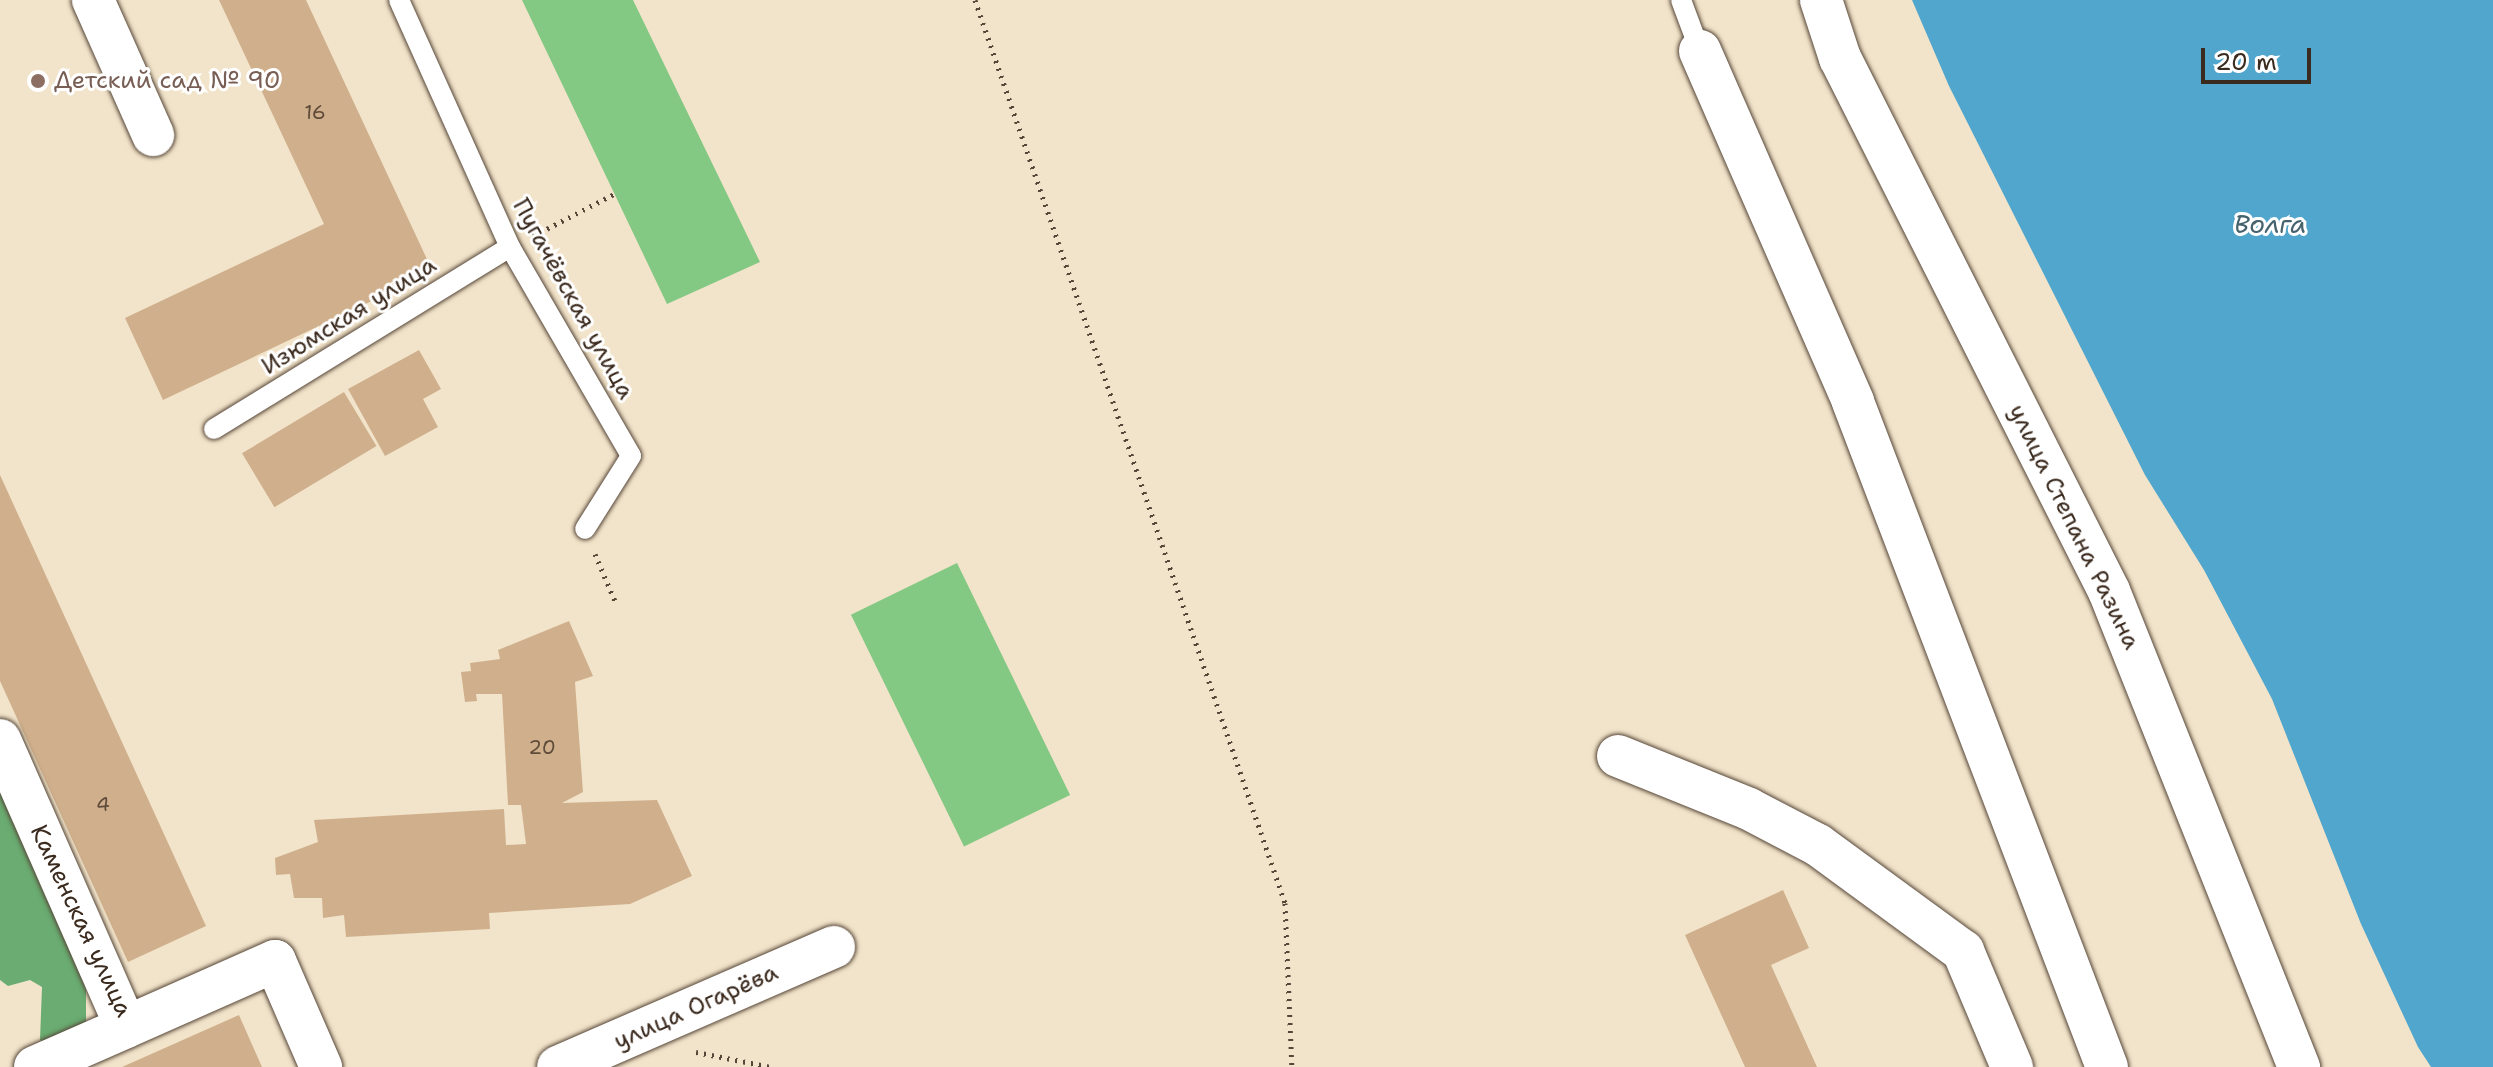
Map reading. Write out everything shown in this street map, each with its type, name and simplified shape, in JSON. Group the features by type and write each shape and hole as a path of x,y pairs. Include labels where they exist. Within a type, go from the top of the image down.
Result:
{"street":[{"path":"93,0 153,135"},
{"name":"улица Степана Разина","path":"1821,0 1840,58 2109,591 2299,1067"},
{"path":"1700,51 1853,402 2107,1067"},
{"name":"Каменская улица","path":"0,740 126,1027 275,961 321,1067"},
{"path":"1618,756 1749,809 1818,845 1963,951 2012,1067"},
{"name":"улица Огарёва","path":"558,1067 834,947"},
{"path":"35,1067 126,1027"}],"lane":[{"name":"Пугачёвская улица","path":"399,0 510,247 631,456 585,529"},
{"path":"1681,0 1700,51"},
{"name":"Изюмская улица","path":"214,429 510,247"}],"path":[{"path":"975,0 1285,903 1292,1067"},
{"path":"510,247 614,194"},
{"path":"593,549 615,601"}],"green space":[{"path":"522,0 633,0 760,262 667,304"},
{"path":"957,563 1070,795 964,847 851,615"},
{"path":"0,772 86,989 86,1032 48,1044 40,1040 42,987 30,980 8,986 0,980"}],"water":[{"name":"Волга","path":"1912,0 2493,0 2493,1067 2431,1067 2418,1047 2361,924 2272,699 2204,570 2145,475 1949,86"}],"building":[{"path":"219,0 306,0 433,272 163,400 125,318 324,224"},
{"path":"419,350 441,389 423,399 438,427 385,456 348,389"},
{"path":"344,392 376,446 274,507 242,453"},
{"path":"0,475 206,926 128,962 0,681"},
{"path":"569,621 593,676 575,682 583,792 562,803 657,800 692,876 630,904 489,913 490,929 346,937 344,915 323,918 322,898 294,898 290,874 276,875 275,858 318,842 314,820 504,809 506,845 526,844 521,805 508,805 502,694 476,694 477,701 465,702 461,672 471,671 470,663 500,659 498,650"},
{"path":"1783,890 1809,948 1771,965 1817,1067 1745,1067 1685,935"},
{"path":"239,1015 262,1067 122,1067"}],"place":[{"name":"Детский сад № 90","path":"38,81"}]}
